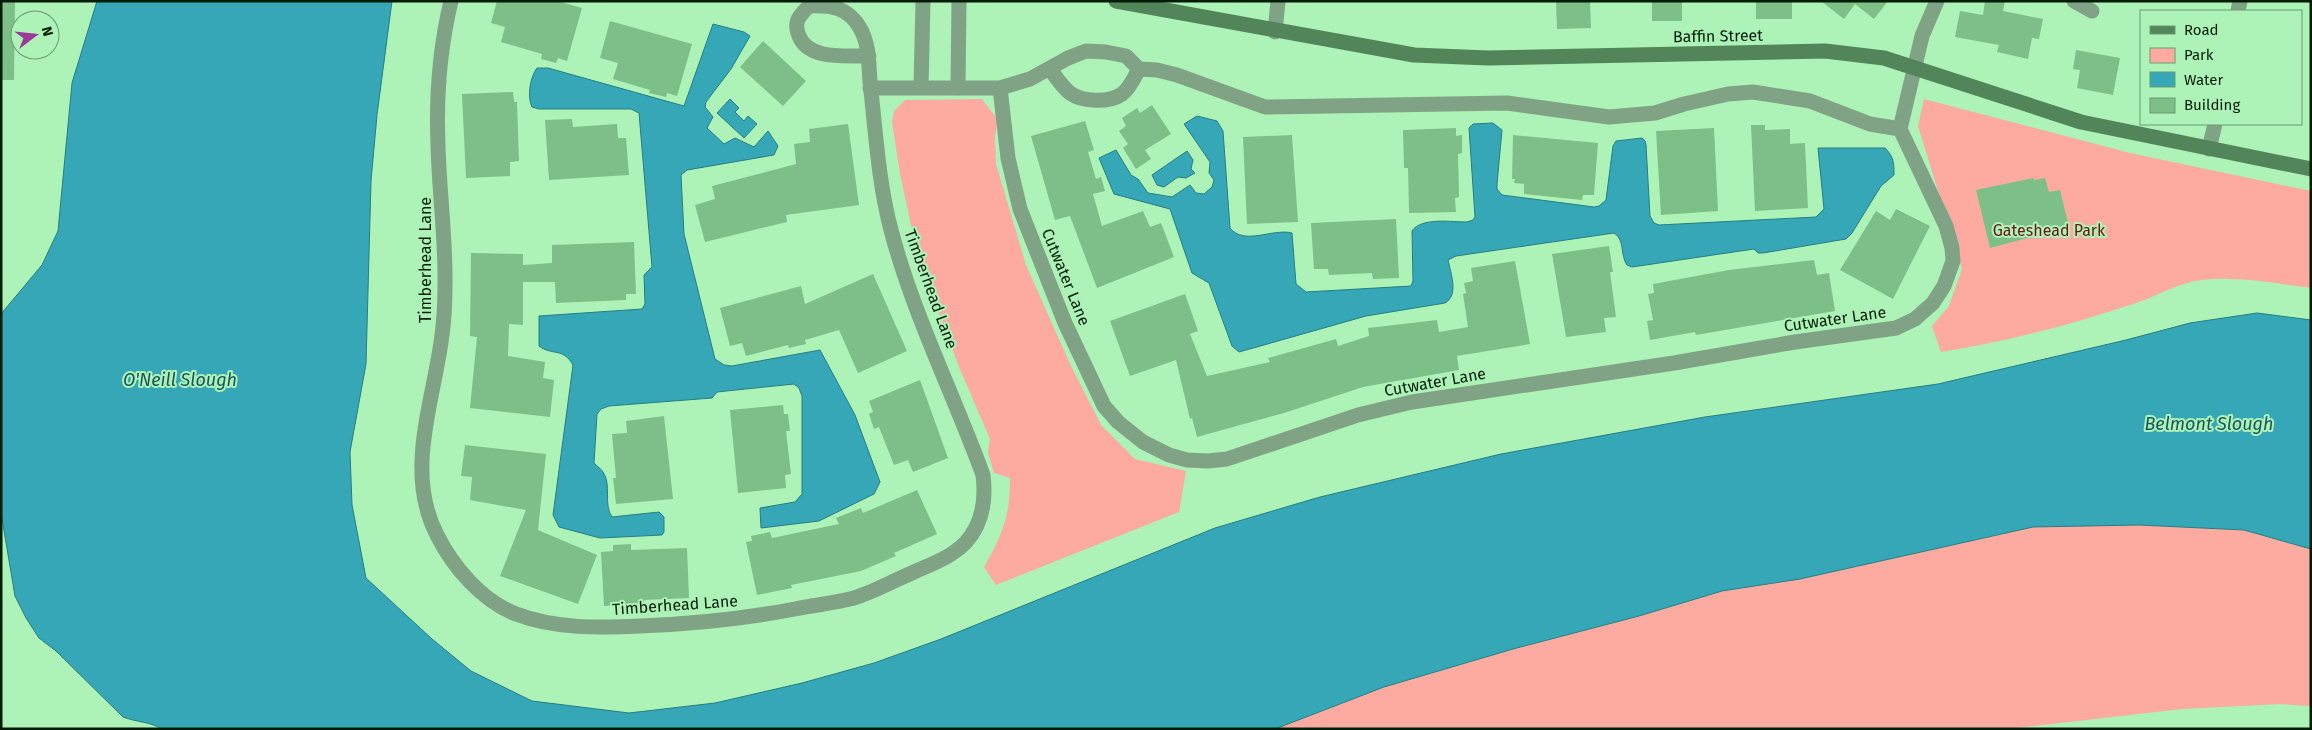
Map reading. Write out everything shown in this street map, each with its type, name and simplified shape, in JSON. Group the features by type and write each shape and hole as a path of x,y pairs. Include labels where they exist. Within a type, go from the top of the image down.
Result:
{"street":[{"name":"Timberhead Lane","path":"451,1 446,22 438,94 438,145 443,213 445,287 442,336 424,429 422,480 425,498 436,534 466,579 497,604 514,613 548,624 608,628 703,624 750,618 856,597 952,554 966,542 975,528 982,511 985,493 983,475 916,308 893,238 886,207 870,88 869,56 861,29 852,16 831,5 809,6 797,18 796,29 802,44 816,53 869,56"},
{"path":"921,88 923,1"},
{"path":"958,88 959,1"},
{"name":"Baffin Street","path":"1116,1 1276,32 1414,55 1488,58 1825,51 1884,58 1913,69 2082,122 2311,169"},
{"path":"1276,32 1278,1"},
{"path":"870,88 1000,88 1030,79 1068,58 1086,51 1126,56 1139,69 1157,70 1176,75 1265,108 1507,103 1609,117 1655,113 1728,94 1753,92 1810,101 1870,124 1900,130 1922,36 1937,1"},
{"path":"2074,1 2092,11"},
{"path":"1050,69 1070,93 1078,97 1094,100 1113,98 1122,94 1130,85 1139,69"},
{"name":"Cutwater Lane","path":"1000,88 1008,158 1020,209 1064,323 1104,406 1118,422 1143,442 1169,455 1187,460 1208,461 1226,459 1358,414 1412,402 1896,328 1915,319 1933,302 1944,286 1953,261 1952,248 1946,226 1900,130"},
{"path":"2209,149 2215,125"}],"green space":[{"path":"982,99 998,120 995,136 996,164 1026,265 1071,366 1101,425 1135,459 1186,471 1179,512 996,585 984,567 1001,534 1007,514 1010,478 994,473 988,453 990,439 959,367 918,257 900,174 892,122 894,111 905,100"},
{"name":"Gateshead Park","path":"1924,99 2130,153 2311,191 2311,288 2242,279 2201,280 2184,284 2136,303 2064,325 2015,338 1941,352 1932,326 1949,306 1962,269 1918,126"},
{"path":"2119,524 2244,530 2311,549 2311,706 2280,704 2182,709 2009,729 1275,729 1384,687 1722,591 1800,579 2033,527"}],"water":[{"path":"97,1 392,1 377,115 371,181 366,364 350,452 352,505 366,578 432,639 471,671 532,701 629,713 715,703 802,683 874,663 941,639 1215,528 1320,497 1501,454 1705,417 1938,384 2190,323 2257,313 2311,320 2311,549 2244,530 2139,525 2033,527 1800,579 1722,591 1384,687 1275,729 162,729 123,717 56,651 39,638 15,596 1,513 1,314 42,265 58,231 72,83"},
{"path":"713,24 744,32 750,36 731,69 706,102 705,107 713,117 707,128 724,144 735,138 754,147 768,131 778,146 774,155 687,170 681,175 684,234 715,359 724,365 732,366 820,350 855,415 880,482 874,494 819,521 761,528 760,508 795,502 802,494 802,396 799,388 794,384 717,392 712,398 609,406 601,409 597,414 594,463 606,477 609,512 612,517 659,512 664,517 664,532 662,535 600,538 559,527 553,515 573,365 565,356 539,346 539,316 642,309 645,304 644,275 652,267 639,113 631,109 539,109 532,107 530,103 531,82 537,68 548,68 684,106"},
{"path":"730,99 739,108 735,112 744,121 748,116 757,124 744,138 717,113"},
{"path":"1197,116 1217,121 1223,131 1230,228 1243,236 1292,233 1296,284 1306,292 1411,286 1413,281 1412,231 1416,227 1429,222 1467,222 1475,217 1469,128 1473,124 1493,123 1502,130 1497,189 1502,195 1594,207 1599,206 1606,200 1613,146 1616,141 1642,138 1646,145 1650,216 1654,223 1659,225 1816,217 1824,209 1818,148 1885,148 1893,160 1894,175 1881,186 1852,233 1846,239 1763,253 1758,253 1754,249 1632,267 1627,265 1620,239 1614,233 1456,256 1448,260 1453,290 1452,295 1445,303 1366,316 1239,352 1232,346 1209,283 1192,273 1170,209 1114,194 1099,158 1116,150 1131,175 1138,179 1148,193 1172,197 1190,185 1196,193 1204,194 1212,187 1214,180 1209,173 1210,162 1184,124"},
{"path":"1187,151 1193,160 1191,169 1195,173 1186,178 1178,177 1164,187 1157,185 1152,175"}],"building":[{"path":"1,1 15,1 15,10 10,10 10,60 14,60 14,80 1,80"},
{"path":"497,1 557,1 582,8 567,61 558,58 556,63 541,59 542,54 501,42 505,27 491,23"},
{"path":"1556,1 1590,1 1591,28 1557,29"},
{"path":"1652,1 1682,1 1682,21 1652,21"},
{"path":"1756,1 1792,1 1792,19 1756,19"},
{"path":"1821,1 1888,1 1874,19 1855,4 1844,19"},
{"path":"1985,1 2005,1 2003,11 2043,19 2039,39 2032,38 2028,59 1997,52 1999,45 1955,37 1960,11 1983,15"},
{"path":"610,21 692,44 677,96 667,93 666,97 649,93 650,90 613,79 618,63 600,58"},
{"path":"763,41 806,81 783,106 740,67"},
{"path":"2076,50 2120,58 2113,95 2077,88 2080,70 2073,69"},
{"path":"513,92 514,102 517,102 519,161 510,162 510,176 466,178 462,94"},
{"path":"1152,105 1171,134 1145,150 1151,159 1136,169 1123,148 1128,144 1119,131 1126,126 1122,118 1137,108 1140,113"},
{"path":"572,119 573,127 617,124 618,138 626,138 629,175 549,180 545,120"},
{"path":"1085,121 1094,150 1088,152 1096,179 1101,177 1105,191 1093,194 1102,226 1143,211 1150,227 1161,223 1174,257 1097,288 1070,216 1055,220 1031,136"},
{"path":"848,124 859,205 786,215 787,222 705,242 695,205 715,199 712,186 796,164 794,144 810,142 809,129"},
{"path":"1751,125 1765,125 1765,130 1790,129 1790,144 1805,143 1808,208 1755,211"},
{"path":"1456,128 1456,136 1462,135 1462,153 1458,154 1459,197 1455,198 1456,212 1409,213 1408,168 1404,168 1403,130"},
{"path":"1714,128 1718,211 1661,215 1656,131"},
{"path":"1292,135 1298,222 1247,224 1243,137"},
{"path":"1513,135 1598,143 1594,195 1583,195 1582,200 1524,194 1524,184 1514,183 1515,179 1512,179"},
{"path":"2033,178 2034,180 2045,178 2049,192 2060,190 2069,227 1990,248 1976,190"},
{"path":"1896,209 1930,226 1893,299 1840,270 1876,211 1890,220"},
{"path":"1396,219 1399,278 1373,279 1372,273 1329,275 1328,269 1314,269 1311,223"},
{"path":"634,242 636,294 626,294 626,300 556,303 555,282 523,282 523,325 509,324 508,356 545,362 543,378 554,380 550,417 470,408 477,337 470,336 471,253 523,254 523,265 552,263 552,245"},
{"path":"1609,246 1613,272 1610,272 1616,317 1604,318 1606,332 1566,337 1552,254"},
{"path":"1814,260 1817,275 1829,273 1835,311 1696,335 1695,332 1650,340 1647,321 1653,320 1648,294 1654,293 1653,284 1729,270"},
{"path":"1515,261 1530,344 1457,356 1459,370 1363,387 1284,413 1197,437 1192,418 1190,419 1176,360 1130,376 1110,321 1185,294 1198,331 1190,334 1207,376 1270,362 1268,358 1336,339 1338,346 1369,336 1368,328 1437,320 1439,332 1468,327 1463,294 1466,293 1464,283 1473,281 1471,268"},
{"path":"873,274 907,351 858,373 839,330 805,340 806,344 789,348 788,345 746,356 742,343 730,346 720,308 801,286 805,304"},
{"path":"920,380 948,458 913,472 908,460 894,465 879,427 874,429 869,414 873,412 869,401"},
{"path":"783,405 784,414 788,414 790,431 786,431 791,474 785,475 786,488 738,493 730,410"},
{"path":"664,416 673,499 616,504 613,478 616,478 612,434 627,433 626,421"},
{"path":"465,445 546,454 538,530 597,555 578,604 500,576 526,510 470,500 472,477 461,476"},
{"path":"917,490 937,534 894,553 896,556 861,571 791,585 792,588 757,595 746,542 752,541 751,536 770,532 772,538 839,524 836,518 861,508 863,513"},
{"path":"631,544 631,550 687,548 689,598 644,600 644,604 604,606 601,552 613,551 613,545"}],"water label":[{"name":"O'Neill Slough","path":"180,380"},
{"name":"Belmont Slough","path":"2209,424"}]}
